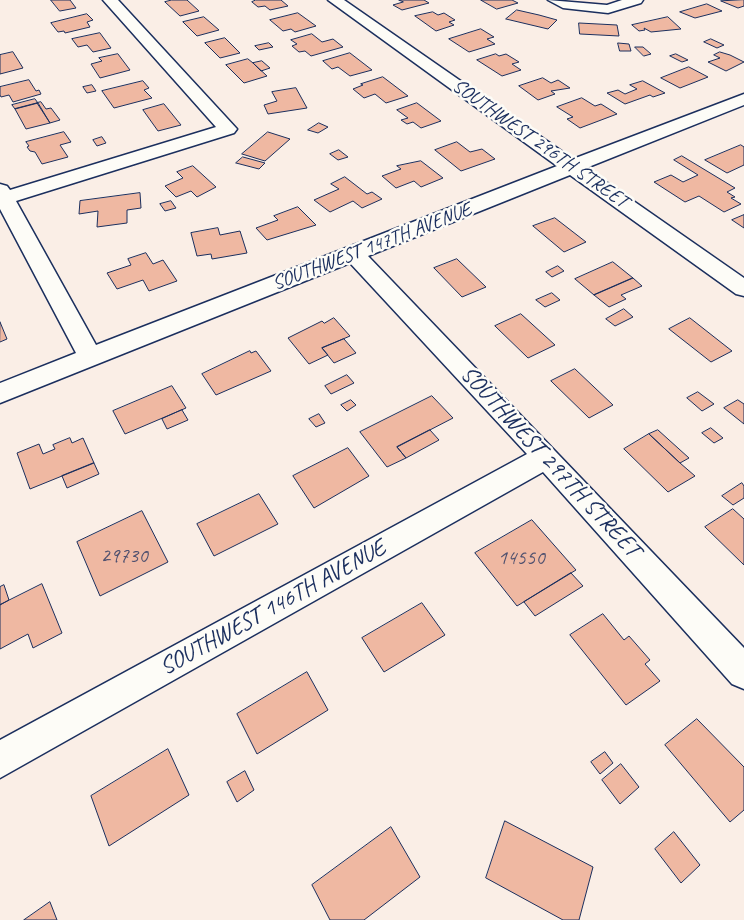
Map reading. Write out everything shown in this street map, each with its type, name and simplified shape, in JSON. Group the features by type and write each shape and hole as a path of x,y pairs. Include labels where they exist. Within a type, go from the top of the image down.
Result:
{"street":[{"path":"90,358 2,194 228,129 110,0"},
{"name":"SOUTHWEST 296TH STREET","path":"335,0 744,289"},
{"path":"559,2 608,9 636,0"},
{"name":"SOUTHWEST 147TH AVENUE","path":"0,393 744,99"},
{"name":"SOUTHWEST 297TH STREET","path":"354,254 546,456 744,672"},
{"name":"SOUTHWEST 146TH AVENUE","path":"0,760 546,456"}],"building":[{"path":"51,0 70,0 76,8 60,11"},
{"path":"187,0 199,11 180,16 165,2"},
{"path":"256,0 281,0 288,6 270,10 265,6 258,7 252,2"},
{"path":"399,0 424,0 429,3 402,10 393,5 403,2"},
{"path":"481,0 512,0 518,3 497,9"},
{"path":"744,0 744,6 738,8 721,1"},
{"path":"707,4 722,11 695,18 680,12"},
{"path":"517,10 557,20 548,29 506,19"},
{"path":"433,12 438,15 444,13 455,20 449,22 454,25 436,31 415,16"},
{"path":"298,13 316,26 295,32 291,29 283,31 270,20"},
{"path":"87,14 93,20 87,22 90,27 65,33 64,31 58,32 51,23"},
{"path":"204,17 219,30 197,36 183,22"},
{"path":"668,17 681,29 651,32 644,28 645,30 639,31 632,25"},
{"path":"579,23 617,25 619,36 580,34"},
{"path":"481,29 494,37 487,39 495,44 469,52 449,39"},
{"path":"100,33 111,48 93,52 87,45 78,47 72,39"},
{"path":"312,34 322,42 333,39 343,47 311,56 305,51 299,52 292,46 297,44 291,40"},
{"path":"225,38 240,53 220,58 205,43"},
{"path":"711,39 724,45 717,48 704,42"},
{"path":"269,43 273,47 259,50 255,46"},
{"path":"618,43 629,44 631,51 620,51"},
{"path":"635,47 643,47 651,54 644,56"},
{"path":"13,52 23,68 0,74 0,55"},
{"path":"720,52 744,62 726,71 708,62 720,58 714,55"},
{"path":"350,53 372,70 350,76 338,67 332,69 323,61"},
{"path":"118,54 130,70 100,78 91,64 102,61 99,58"},
{"path":"496,54 499,56 506,54 519,62 512,64 521,70 502,76 477,60"},
{"path":"676,54 688,60 682,62 670,56"},
{"path":"248,59 267,76 244,83 226,65"},
{"path":"262,61 270,68 261,71 253,63"},
{"path":"689,67 708,77 680,88 661,78"},
{"path":"383,77 408,96 386,103 375,94 364,98 353,89 363,85 361,84"},
{"path":"543,78 551,83 558,80 570,88 551,91 555,94 538,100 519,86"},
{"path":"29,80 36,91 39,90 41,94 13,102 9,95 1,97 0,87"},
{"path":"143,81 149,88 144,90 152,98 114,108 102,91"},
{"path":"643,81 665,93 653,97 650,95 625,104 607,93 618,90 625,94 637,89 630,85"},
{"path":"92,85 96,91 87,93 83,87"},
{"path":"296,88 307,108 268,114 264,105 277,101 272,92"},
{"path":"582,98 595,106 601,104 617,114 580,128 567,119 573,117 557,107"},
{"path":"35,99 38,103 15,109 12,105"},
{"path":"41,102 46,109 51,108 60,120 50,123 37,103"},
{"path":"38,103 50,123 26,129 15,109"},
{"path":"417,103 441,121 421,128 413,122 407,124 401,120 408,118 397,110"},
{"path":"164,104 181,125 158,131 143,110"},
{"path":"319,123 328,127 318,133 308,130"},
{"path":"64,132 71,142 60,145 68,157 42,164 35,152 30,151 27,147 29,146 26,142"},
{"path":"268,132 290,139 265,161 242,154"},
{"path":"102,137 106,143 97,146 93,140"},
{"path":"457,142 470,152 482,149 495,159 461,171 435,150"},
{"path":"741,145 744,147 744,165 727,173 705,160"},
{"path":"339,150 348,157 338,160 330,154"},
{"path":"682,156 735,188 727,192 735,197 731,198 741,204 724,212 699,196 685,202 654,182 671,175 683,182 698,175 674,160"},
{"path":"243,157 265,163 259,169 236,163"},
{"path":"421,161 443,178 421,187 414,181 396,188 382,176 401,169 397,166"},
{"path":"193,166 216,187 197,197 191,191 176,197 165,186 183,178 177,172"},
{"path":"345,177 367,194 372,192 382,199 362,208 353,201 330,212 314,200 339,189 331,184"},
{"path":"140,193 141,208 127,210 127,223 97,227 98,211 79,214 80,201"},
{"path":"171,201 176,208 165,211 160,204"},
{"path":"298,207 316,225 267,240 256,228 278,220 274,216"},
{"path":"744,215 744,228 732,220"},
{"path":"555,218 586,242 564,252 533,226"},
{"path":"218,228 220,235 240,231 247,253 212,259 211,254 197,256 191,233"},
{"path":"146,253 153,264 163,260 177,281 149,291 143,280 117,289 107,273 131,265 128,259"},
{"path":"457,259 486,287 462,297 434,268"},
{"path":"613,262 633,278 594,295 575,279"},
{"path":"558,266 564,271 552,277 546,272"},
{"path":"633,278 642,286 621,295 626,299 609,307 594,295"},
{"path":"552,293 560,300 545,307 536,300"},
{"path":"624,309 633,317 615,326 606,319"},
{"path":"521,314 555,345 528,358 495,326"},
{"path":"334,318 350,336 322,348 328,355 309,364 288,338 322,321 324,323"},
{"path":"690,318 732,351 711,362 669,329"},
{"path":"0,322 7,339 0,342"},
{"path":"344,339 356,353 334,363 322,348"},
{"path":"250,351 251,353 256,351 271,371 216,395 202,374"},
{"path":"575,369 613,405 589,418 551,381"},
{"path":"347,375 354,383 331,394 325,386"},
{"path":"172,386 186,408 125,434 113,411"},
{"path":"698,392 714,404 702,411 687,398"},
{"path":"432,396 453,418 397,447 406,458 387,467 360,432"},
{"path":"351,400 356,405 347,411 341,405"},
{"path":"738,400 744,404 744,424 724,408"},
{"path":"182,410 188,420 167,429 162,419"},
{"path":"319,414 325,423 316,427 309,419"},
{"path":"711,428 723,438 714,443 702,433"},
{"path":"430,430 439,440 406,458 397,447"},
{"path":"658,430 689,458 680,463 649,434"},
{"path":"649,434 695,476 668,492 624,449"},
{"path":"70,438 72,443 83,438 94,463 30,489 17,453 39,444 43,454 55,449 53,445"},
{"path":"348,448 369,476 314,508 293,476"},
{"path":"94,463 99,474 67,488 62,476"},
{"path":"742,483 744,486 744,498 733,505 722,496"},
{"path":"259,494 278,524 214,556 197,524"},
{"path":"733,509 744,519 744,565 705,527"},
{"path":"142,511 168,562 100,596 77,542"},
{"path":"532,520 576,570 517,606 475,553"},
{"path":"571,573 583,586 535,616 524,602"},
{"path":"42,584 62,633 33,648 28,634 0,649 0,605"},
{"path":"4,585 9,600 0,605 0,587"},
{"path":"422,603 445,635 384,672 362,638"},
{"path":"603,614 624,640 629,636 650,660 645,664 660,681 626,705 570,635"},
{"path":"307,672 328,710 257,754 237,714"},
{"path":"697,719 744,767 744,810 730,822 665,745"},
{"path":"168,749 189,795 109,846 91,796"},
{"path":"605,752 613,763 600,774 591,762"},
{"path":"621,764 639,787 620,804 602,780"},
{"path":"245,771 254,790 237,802 227,782"},
{"path":"505,821 593,867 579,920 563,920 486,878"},
{"path":"391,827 420,877 364,920 330,920 312,885"},
{"path":"674,832 700,865 681,883 655,849"},
{"path":"50,902 57,920 24,920"}]}
